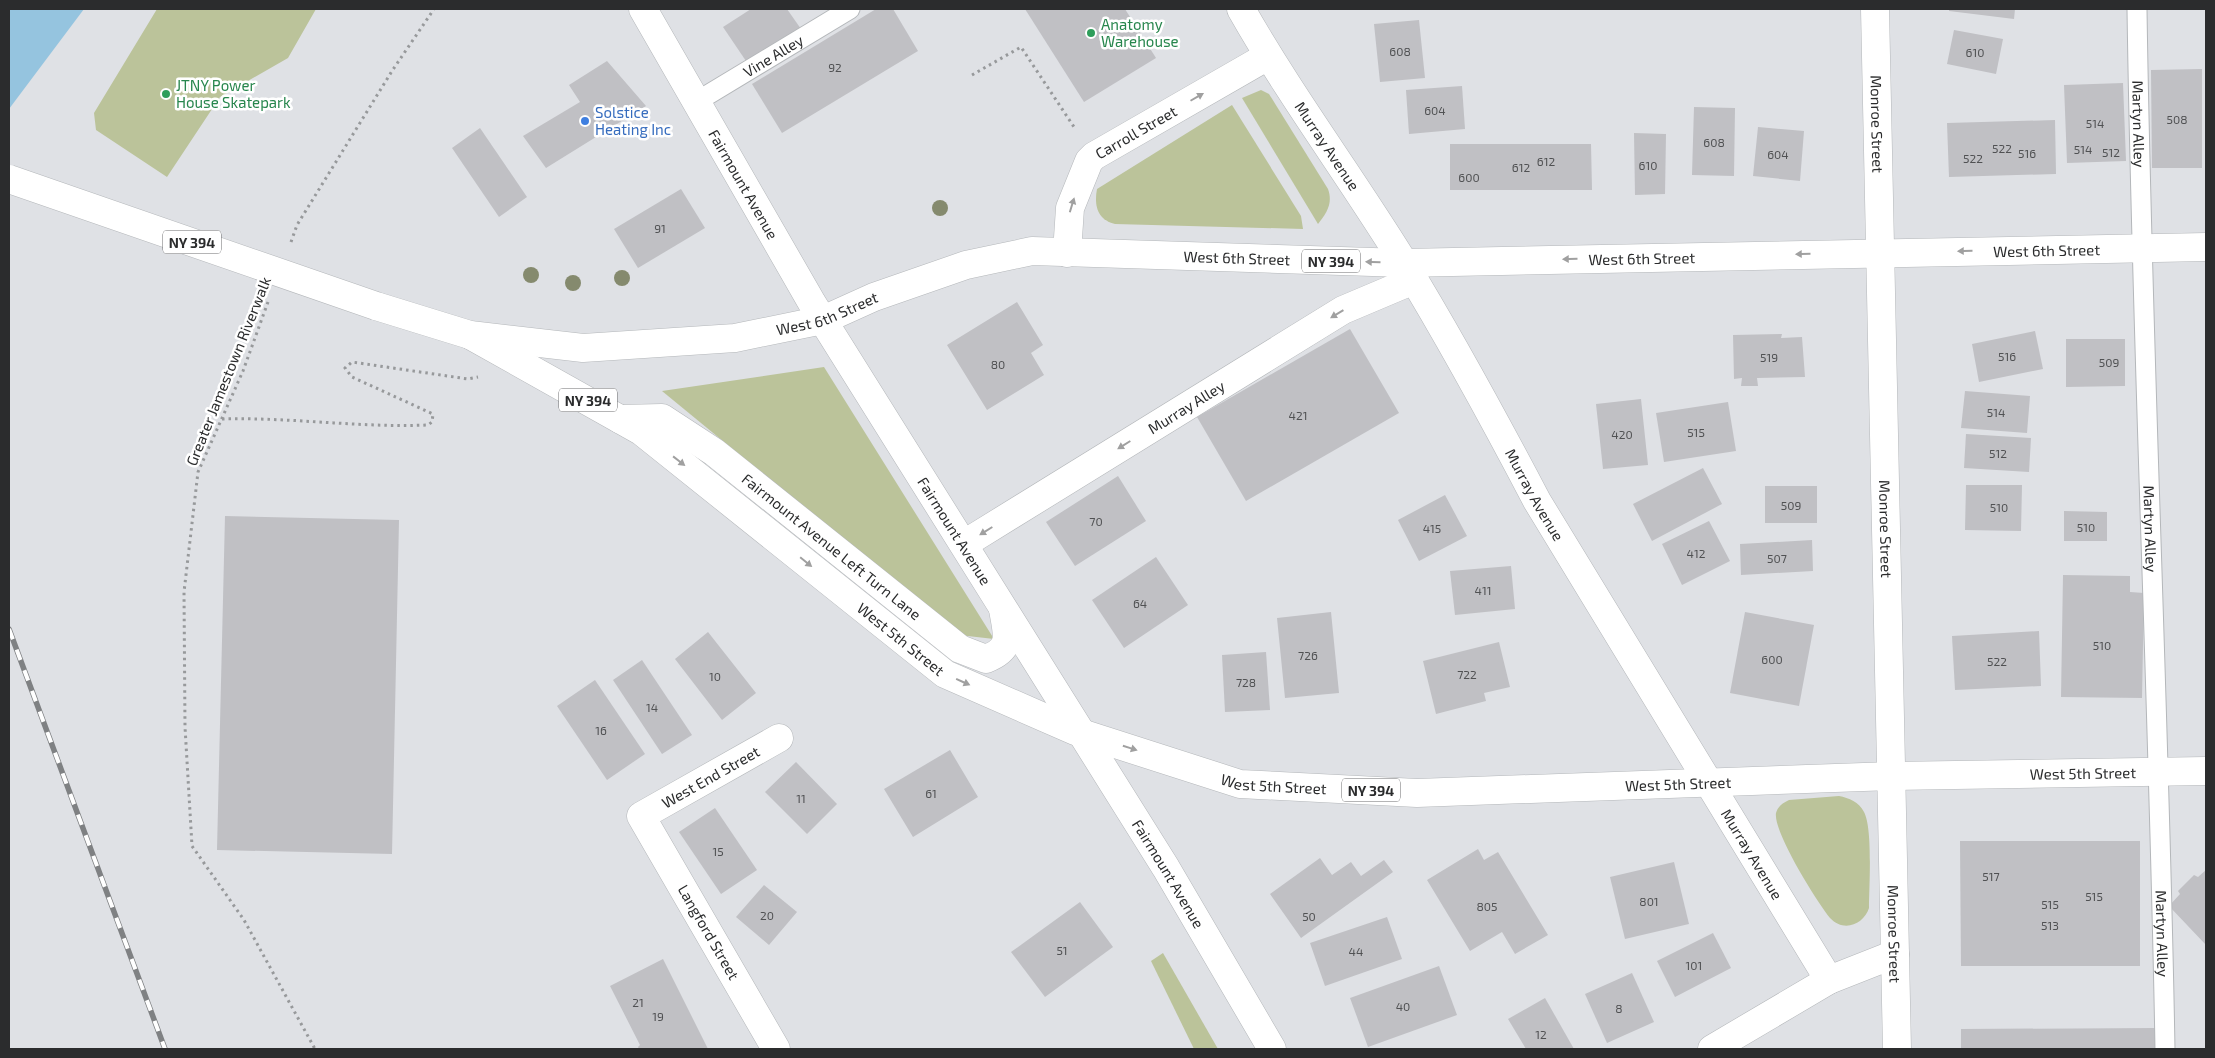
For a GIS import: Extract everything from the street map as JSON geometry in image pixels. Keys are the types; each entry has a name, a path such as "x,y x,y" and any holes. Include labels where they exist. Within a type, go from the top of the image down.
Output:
{"street":[{"name":"Fairmount Avenue","path":"643,9 823,320 1166,868 1272,1049"},
{"name":"Murray Avenue","path":"1241,9 1268,56 1409,272 1499,427 1537,501 1829,980"},
{"name":"Monroe Street","path":"1875,9 1892,776 1896,1049"},
{"name":"Carroll Street","path":"1067,253 1070,208 1088,161 1268,56"},
{"name":"West 6th Street","path":"9,179 376,306 470,334 592,347 735,338 823,320 874,297 966,265 1032,252 1409,272 1880,252 2206,247"},
{"name":"Murray Alley","path":"964,544 1343,310 1409,272"},
{"name":"West 5th Street","path":"470,334 641,431 741,509 945,674 1082,733 1240,784 1417,793 1892,776 2206,771"},
{"name":"Fairmount Avenue Left Turn Lane","path":"620,419 662,418 714,452 960,649 986,659 1000,653 1006,644 1007,637 1003,607"},
{"name":"West End Street","path":"641,816 779,738"},
{"name":"Langford Street","path":"641,816 776,1049"},
{"path":"1712,1049 1829,980 1895,954"}],"lane":[{"name":"Vine Alley","path":"696,102 850,9"},
{"name":"Martyn Alley","path":"2137,9 2140,249 2160,772 2165,1049"}],"path":[{"path":"288,250 297,225 392,71 434,9"},
{"path":"972,75 1020,47 1094,156"},
{"name":"Greater Jamestown Riverwalk","path":"269,301 243,371 198,472 184,592 185,727 192,846 244,920 315,1049"},
{"path":"222,419 256,418 366,425 428,424 432,422 433,414 352,377 345,368 347,364 352,362 468,379 483,376"}],"green space":[{"name":"JTNY Power House Skatepark","path":"157,9 316,9 288,58 220,97 167,177 96,130 94,113"},
{"path":"1261,90 1269,94 1328,189 1330,199 1328,208 1318,224 1242,98"},
{"path":"1232,105 1301,216 1303,229 1115,224 1104,219 1098,211 1096,201 1097,189"},
{"path":"824,367 994,639 959,635 662,391"},
{"path":"1839,796 1853,801 1864,812 1870,844 1869,908 1863,918 1853,925 1847,926 1835,923 1816,898 1788,850 1781,835 1776,813 1781,805 1789,800"},
{"path":"1163,953 1218,1049 1194,1049 1151,961"}],"water":[{"path":"9,9 84,9 9,109"}],"building":[{"path":"751,9 787,9 801,29 748,64 723,27"},
{"path":"876,9 893,9 918,51 782,133 752,84"},
{"name":"Anatomy Warehouse","path":"1025,9 1125,9 1156,58 1084,102"},
{"path":"1949,9 2015,9 2014,19 1949,11"},
{"path":"1419,20 1425,78 1380,82 1374,24"},
{"path":"1954,30 2003,39 1996,74 1947,64"},
{"name":"Solstice Heating Inc","path":"607,61 646,106 546,168 523,136 580,102 569,85"},
{"path":"2202,69 2202,168 2152,168 2151,70"},
{"path":"2123,83 2126,161 2067,163 2064,85"},
{"path":"1462,86 1465,129 1409,134 1406,90"},
{"path":"1694,107 1735,108 1734,176 1692,175"},
{"path":"2055,120 2056,174 1949,177 1947,123"},
{"path":"1758,127 1804,131 1800,181 1753,176"},
{"path":"480,128 527,197 499,217 452,148"},
{"path":"1634,133 1666,134 1665,194 1635,195"},
{"path":"1450,144 1591,144 1592,190 1450,190"},
{"path":"681,189 705,228 638,268 614,229"},
{"path":"1017,302 1043,345 1031,353 1044,375 987,410 947,345"},
{"path":"1350,329 1399,413 1246,501 1197,417"},
{"path":"2035,331 2043,369 1979,382 1972,344"},
{"path":"1782,334 1781,338 1802,337 1805,377 1757,378 1758,386 1741,386 1742,378 1734,379 1733,335"},
{"path":"2066,339 2125,339 2125,386 2066,387"},
{"path":"1965,391 2030,396 2027,433 1961,428"},
{"path":"1641,399 1648,465 1603,469 1596,404"},
{"path":"1728,402 1736,451 1664,462 1656,413"},
{"path":"1966,434 2031,438 2029,472 1964,468"},
{"path":"1703,468 1722,504 1652,541 1633,504"},
{"path":"1118,476 1146,521 1075,566 1046,522"},
{"path":"1966,485 2022,485 2021,531 1965,530"},
{"path":"1765,486 1817,486 1817,523 1765,523"},
{"path":"1445,495 1467,536 1419,561 1398,520"},
{"path":"2064,511 2107,512 2107,541 2064,541"},
{"path":"225,516 399,520 392,854 217,850"},
{"path":"1709,521 1730,561 1682,585 1662,544"},
{"path":"1812,540 1813,571 1741,575 1740,544"},
{"path":"1156,557 1188,605 1124,648 1092,600"},
{"path":"1511,566 1515,609 1455,615 1450,571"},
{"path":"2063,575 2130,576 2130,592 2144,593 2142,698 2061,697"},
{"path":"1331,612 1339,693 1285,698 1277,618"},
{"path":"1745,612 1814,625 1799,706 1730,693"},
{"path":"2039,631 2041,686 1955,690 1952,636"},
{"path":"708,632 756,693 722,720 675,659"},
{"path":"1499,642 1510,687 1484,693 1486,701 1436,714 1423,661"},
{"path":"1266,652 1270,710 1225,712 1222,655"},
{"path":"642,660 692,735 662,754 613,680"},
{"path":"595,680 645,754 607,780 557,706"},
{"path":"950,750 978,797 913,837 884,789"},
{"path":"796,762 837,804 807,834 765,792"},
{"path":"715,808 757,870 721,894 679,832"},
{"path":"1960,841 2140,841 2140,966 1961,966"},
{"path":"1478,849 1484,860 1498,852 1548,935 1515,954 1502,932 1470,951 1427,880"},
{"path":"1320,858 1332,875 1351,862 1361,876 1384,860 1393,872 1301,938 1270,894"},
{"path":"1674,862 1689,924 1625,939 1610,877"},
{"path":"2206,870 2206,945 2169,906 2180,894 2178,891 2194,875 2198,877"},
{"path":"764,885 797,912 769,945 736,917"},
{"path":"1080,902 1113,947 1045,997 1011,952"},
{"path":"1387,917 1402,959 1325,986 1310,943"},
{"path":"1713,933 1731,968 1675,997 1657,961"},
{"path":"663,959 708,1049 639,1049 638,1047 640,1045 610,986"},
{"path":"1439,966 1457,1015 1368,1047 1350,998"},
{"path":"1632,973 1654,1022 1607,1043 1585,994"},
{"path":"1545,998 1574,1049 1526,1049 1508,1019"},
{"path":"2155,1028 2156,1049 1961,1049 1961,1029"}],"railway":[{"path":"9,629 165,1049"}],"place":[{"name":"Anatomy Warehouse","path":"1091,33"},
{"name":"JTNY Power House Skatepark","path":"166,94"},
{"name":"Solstice Heating Inc","path":"585,121"}]}
